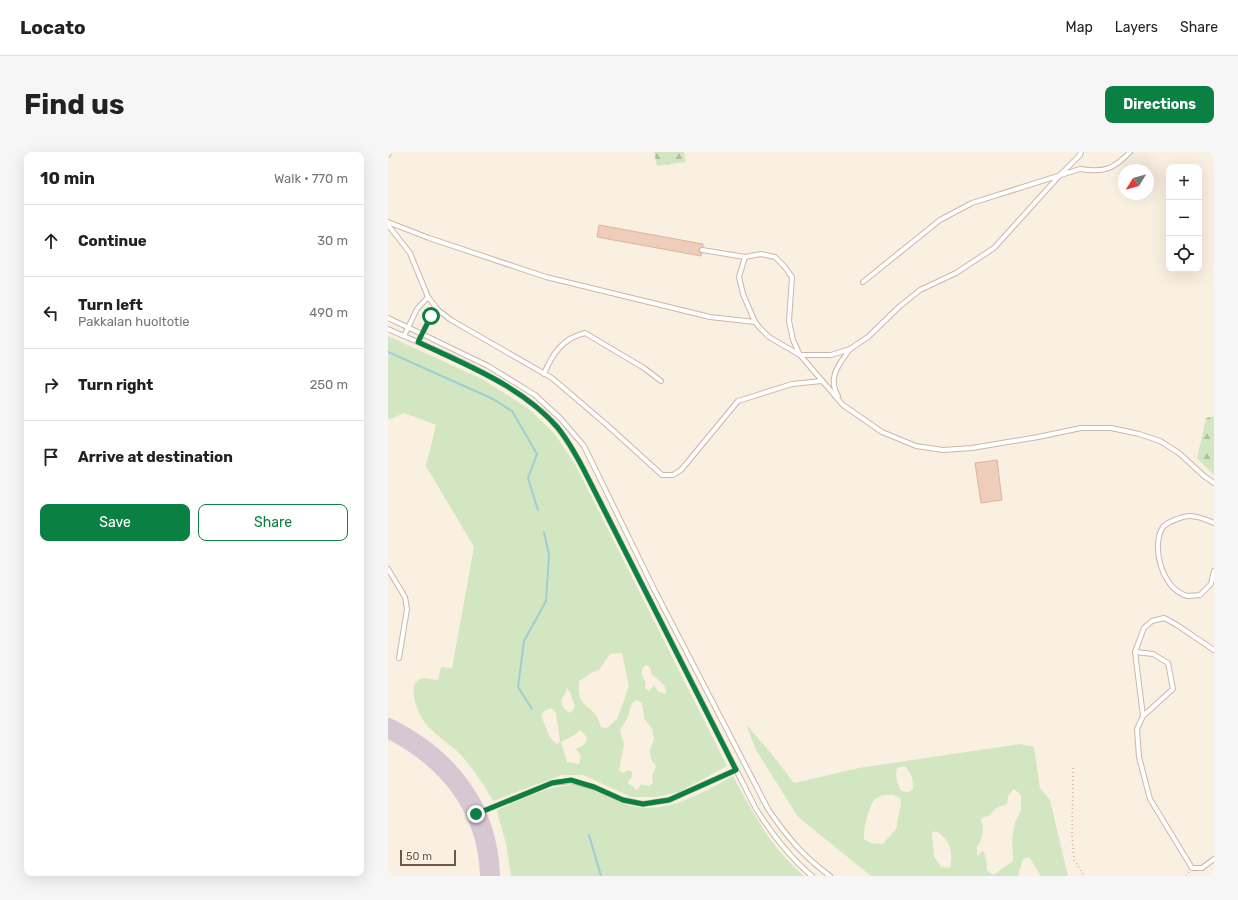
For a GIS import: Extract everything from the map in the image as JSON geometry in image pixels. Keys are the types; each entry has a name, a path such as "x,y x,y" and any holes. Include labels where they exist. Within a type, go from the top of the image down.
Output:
{"lane":[{"path":"745,258 739,277 742,294 755,322 769,338 800,355 831,356 850,348 868,337 900,306 920,290 956,273 994,248 1080,155 1081,152"},
{"path":"863,282 940,220 972,203 1080,169 1092,171 1112,168 1130,152"},
{"path":"388,222 429,238 546,277 710,317 755,322"},
{"path":"388,225 410,253 428,297 438,310 451,320 552,378 662,475 673,475 681,470 738,401 792,384 822,381"},
{"path":"702,250 745,258 761,254 775,257 784,266 792,278 789,320 794,340 800,355 843,405 882,432 916,446 943,450 979,447 1081,428 1111,428 1139,434 1160,441 1179,453 1214,483"},
{"path":"404,336 417,309 428,297"},
{"path":"418,342 431,316 438,310"},
{"path":"388,318 488,366 535,395 561,419 584,446 654,589 768,809 795,845 812,863 830,876"},
{"path":"388,329 471,367 510,389 542,412 566,439 588,478 756,809 775,838 791,857 812,876"},
{"path":"544,374 550,358 563,344 574,336 585,334 644,368 661,381"},
{"path":"843,405 834,390 833,377 837,366 850,348"},
{"path":"1214,523 1192,516 1178,518 1164,526 1157,540 1161,570 1172,587 1187,596 1200,595 1211,584 1214,571"},
{"path":"388,569 405,597 408,609 399,658"},
{"path":"1143,716 1135,652 1144,628 1152,621 1164,618 1214,650"},
{"path":"1135,652 1153,654 1168,663 1173,688 1143,716 1137,729 1139,757 1150,799 1192,868 1202,868 1214,858"},
{"path":"476,814 552,783 571,780 594,787 623,800 643,804 669,800 736,770"}],"path":[{"path":"1074,768 1072,836 1074,860 1084,876"}],"green space":[{"path":"654,152 684,152 686,162 657,166"},
{"path":"388,336 482,379 529,409 554,433 575,464 727,766 679,792 655,797 631,797 583,775 562,775 493,801 479,778 462,756 433,732 425,723 419,713 414,693 416,682 420,679 427,678 438,680 441,667 452,668 474,547 426,466 436,425 404,413 391,419 388,418","holes":["622,653 629,686 617,719 607,728 601,727 596,716 582,702 579,693 579,681 591,673 599,670 610,654","647,665 651,669 651,674 664,685 666,690 665,694 658,691 654,685 649,691 645,688 646,682 642,674 643,667","567,688 570,692 575,707 570,713 563,707 562,698","637,700 642,703 644,718 652,729 654,739 650,750 651,759 656,766 652,776 653,783 649,786 641,784 636,790 633,786 628,784 632,777 632,772 628,770 624,773 619,771 624,744 620,730 627,719 632,703","551,708 556,713 560,741 557,745 549,735 546,728 542,717 542,713","580,730 584,734 587,739 584,745 576,749 581,756 579,764 567,762 561,742 573,736"]},
{"path":"1214,416 1214,475 1197,458 1206,418"},
{"path":"746,724 794,783 859,768 1020,744 1034,747 1040,788 1050,800 1068,876 1041,876 1029,857 1023,859 1018,876 871,876 798,817 756,750","holes":["904,766 909,771 913,790 908,792 901,791 897,780 897,768","1014,789 1021,795 1021,810 1015,823 1012,839 1013,861 993,875 987,870 986,858 983,850 977,857 977,847 981,840 983,829 981,819 989,816 996,808 1007,804 1008,796","884,795 893,795 900,798 901,803 896,829 883,844 871,843 864,839 864,830 867,818 876,798","936,831 948,843 951,851 950,868 941,867 934,856 932,833"]},
{"path":"733,776 756,817 772,841 792,865 804,876 511,876 506,844 497,811 499,809 545,790 555,787 574,785 587,787 622,803 637,807 652,808 680,802"}],"building":[{"path":"599,225 703,244 703,247 699,249 699,252 702,253 701,256 597,237"},
{"path":"997,460 1002,500 981,503 975,463"}],"waterway":[{"path":"388,352 493,399 512,411 537,454 528,478 538,510"},
{"path":"532,709 518,687 524,641 546,601 549,555 544,532"},
{"path":"589,835 601,876"}],"taxiway":[{"path":"388,728 410,740 429,754 461,787 473,807 482,828 488,851 490,876"}],"route":[{"path":"431,316 418,342 471,367 510,389 542,412 552,421 566,439 588,478 736,770 669,800 643,804 623,800 594,787 571,780 552,783 538,788 476,814"}]}
